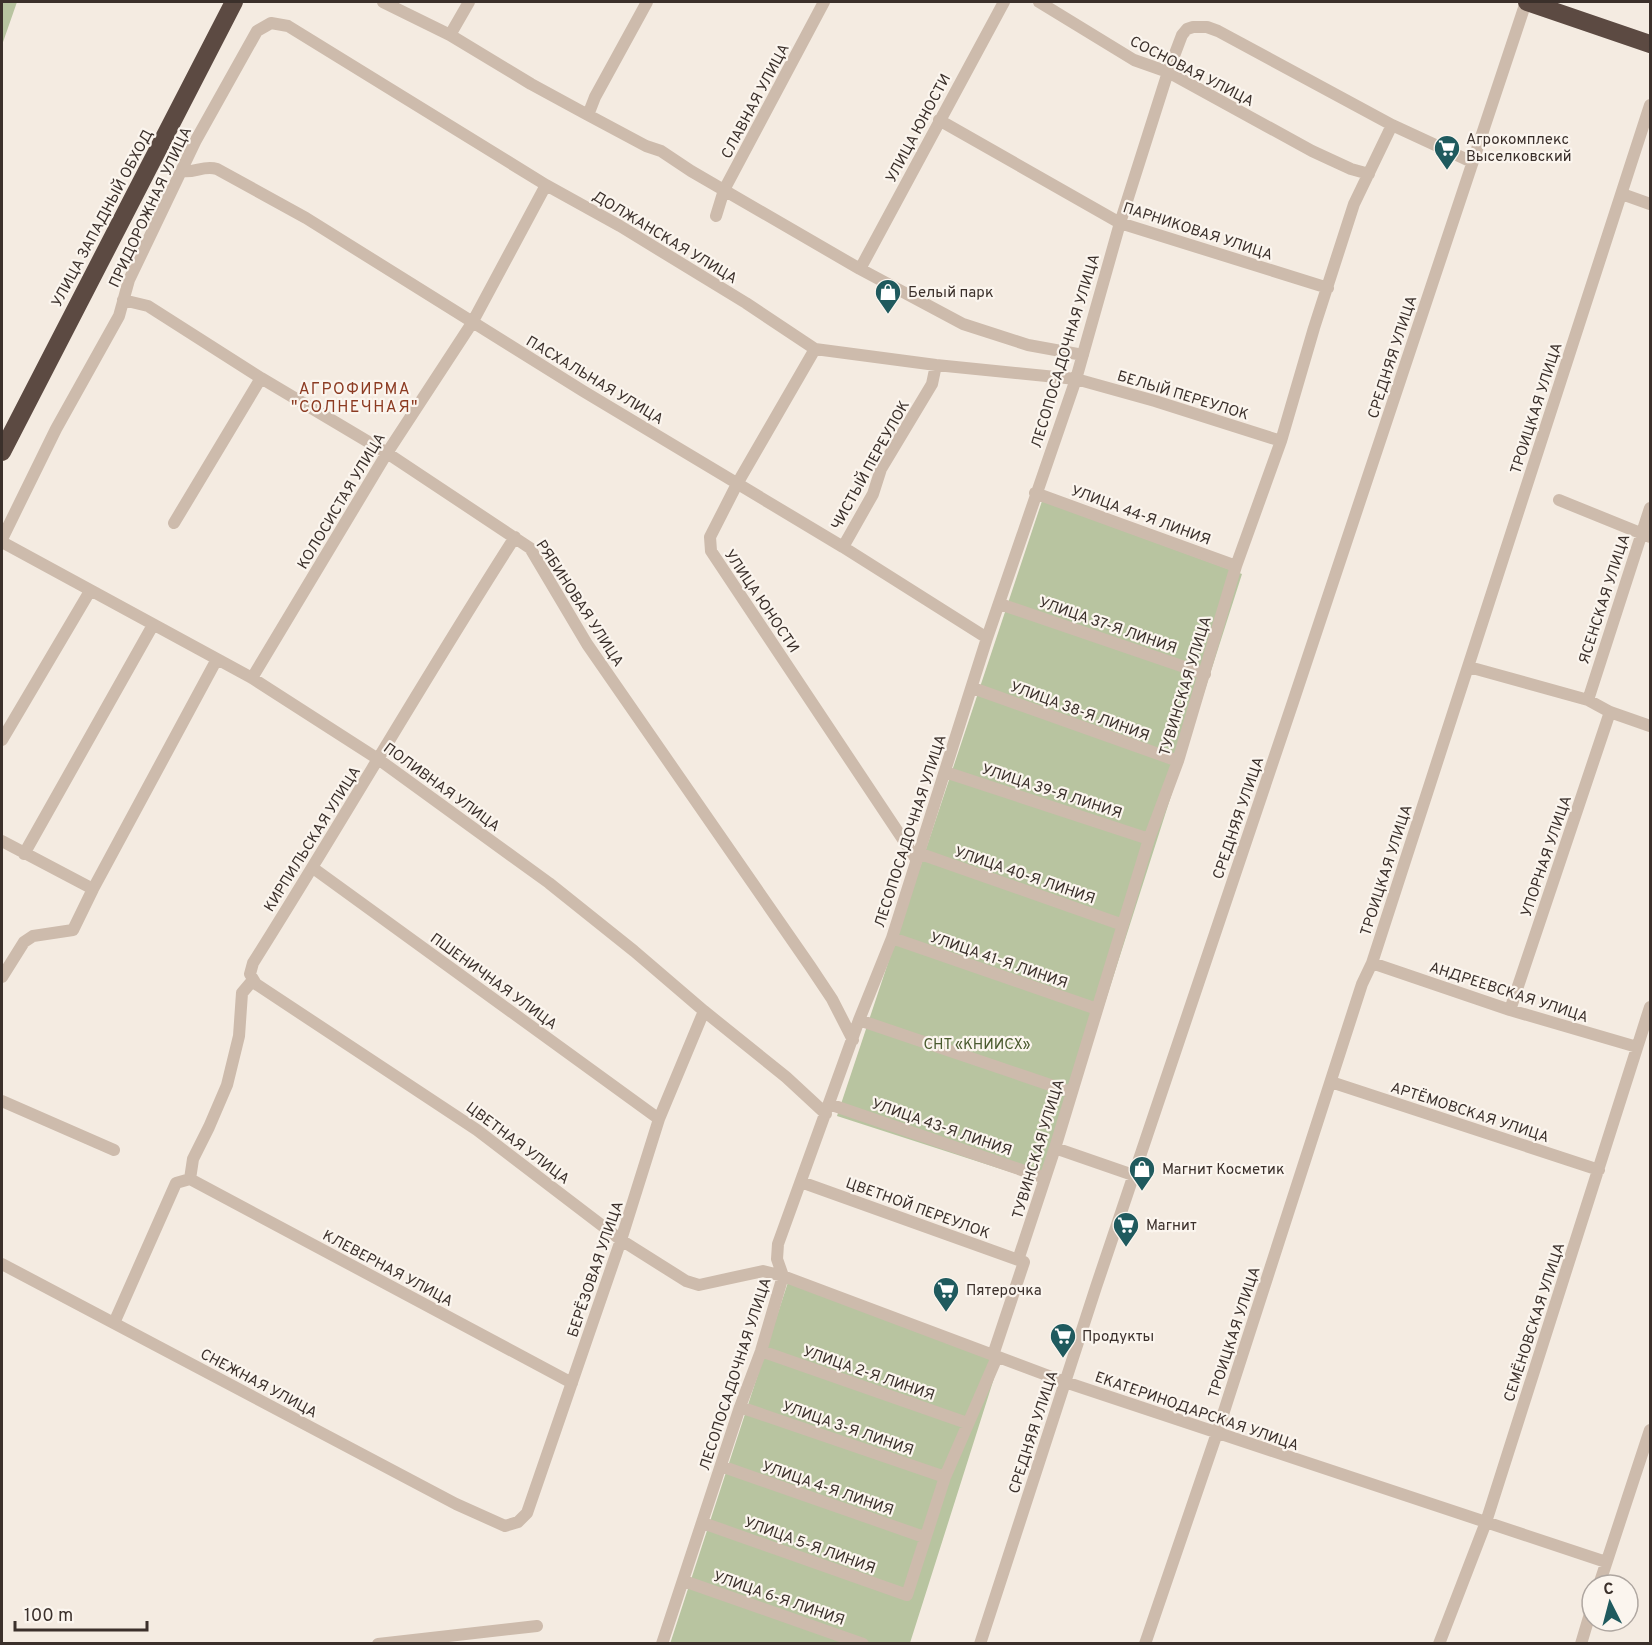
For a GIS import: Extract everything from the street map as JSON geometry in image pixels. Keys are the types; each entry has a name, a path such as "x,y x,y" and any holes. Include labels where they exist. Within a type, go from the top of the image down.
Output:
{"highway":[{"name":"УЛИЦА ЗАПАДНЫЙ ОБХОД","path":"2,434 226,2"},
{"name":"УЛИЦА ЗАПАДНЫЙ ОБХОД","path":"2,452 234,2"},
{"path":"1527,2 1650,44"},
{"path":"1560,2 1650,33"}],"street":[{"path":"383,2 450,35 588,115 646,146 661,151 860,269 973,328 1028,345 1083,355"},
{"path":"450,35 469,2"},
{"path":"588,115 647,2"},
{"name":"СЛАВНАЯ УЛИЦА","path":"716,216 724,190 824,2"},
{"name":"УЛИЦА ЮНОСТИ","path":"860,269 1004,2"},
{"name":"СОСНОВАЯ УЛИЦА","path":"1039,2 1134,60 1168,72 1312,151 1351,169 1369,174"},
{"name":"СРЕДНЯЯ УЛИЦА","path":"980,1644 1133,1175 1527,2"},
{"name":"ПРИДОРОЖНАЯ УЛИЦА","path":"2,541 56,429 118,316 129,280 196,140 257,31 271,23"},
{"name":"ДОЛЖАНСКАЯ УЛИЦА","path":"271,23 288,26 546,185 620,226 815,349 936,365 1076,379"},
{"name":"ЛЕСОПОСАДОЧНАЯ УЛИЦА","path":"665,1643 740,1407 761,1351 783,1276 777,1259 778,1244 859,1020 892,938 987,638 1076,379 1120,223 1182,35 1193,27 1206,27 1218,31 1392,125"},
{"name":"ТРОИЦКАЯ УЛИЦА","path":"1145,1644 1217,1433 1362,984 1372,963 1650,105"},
{"name":"ПАРНИКОВАЯ УЛИЦА","path":"939,120 1120,223 1328,288"},
{"path":"1392,125 1472,162"},
{"name":"ТУВИНСКАЯ УЛИЦА","path":"907,1595 945,1477 995,1356 1045,1178 1149,839 1178,761 1236,566 1281,441 1354,204 1392,125"},
{"name":"ПАСХАЛЬНАЯ УЛИЦА","path":"182,171 188,172 210,166 306,218 472,322 843,547 987,638"},
{"name":"КОЛОСИСТАЯ УЛИЦА","path":"252,678 387,453 472,322 546,185"},
{"path":"1622,194 1650,204"},
{"name":"РЯБИНОВАЯ УЛИЦА","path":"123,300 147,306 261,378 387,453 530,548 587,644 810,966 832,999 853,1040"},
{"name":"УЛИЦА ЮНОСТИ","path":"815,349 737,484 710,537 711,551 917,856"},
{"name":"ЧИСТЫЙ ПЕРЕУЛОК","path":"843,547 873,494 881,469 932,384 936,365"},
{"path":"174,523 261,378"},
{"name":"БЕЛЫЙ ПЕРЕУЛОК","path":"1076,379 1155,401 1281,441"},
{"name":"УЛИЦА 44-Я ЛИНИЯ","path":"1035,493 1236,566"},
{"path":"1559,500 1646,536"},
{"name":"ЯСЕНСКАЯ УЛИЦА","path":"1588,700 1646,536 1650,508"},
{"name":"КИРПИЛЬСКАЯ УЛИЦА","path":"190,1179 193,1159 227,1085 239,1036 242,993 251,977 253,963 470,608 516,537"},
{"name":"ПОЛИВНАЯ УЛИЦА","path":"2,541 252,678 378,759 549,883 704,1011 828,1109"},
{"path":"2,740 90,591"},
{"name":"УЛИЦА 37-Я ЛИНИЯ","path":"1000,604 1205,675"},
{"path":"24,854 153,625"},
{"path":"2,977 24,942 33,936 73,930 217,659"},
{"path":"1468,667 1588,700 1610,712 1650,726"},
{"name":"УЛИЦА 38-Я ЛИНИЯ","path":"973,688 1178,761"},
{"name":"УПОРНАЯ УЛИЦА","path":"1510,1010 1610,712"},
{"name":"УЛИЦА 39-Я ЛИНИЯ","path":"945,772 1149,839"},
{"path":"2,841 93,889"},
{"name":"УЛИЦА 40-Я ЛИНИЯ","path":"917,856 1123,925"},
{"name":"ПШЕНИЧНАЯ УЛИЦА","path":"313,868 659,1119"},
{"name":"УЛИЦА 41-Я ЛИНИЯ","path":"892,938 1097,1010"},
{"name":"АНДРЕЕВСКАЯ УЛИЦА","path":"1372,963 1510,1010 1637,1047"},
{"name":"ЦВЕТНАЯ УЛИЦА","path":"251,977 477,1130 621,1240 686,1281 699,1285 764,1271 783,1276"},
{"name":"СЕМЁНОВСКАЯ УЛИЦА","path":"1439,1644 1486,1522 1650,1007"},
{"name":"БЕРЁЗОВАЯ УЛИЦА","path":"505,1526 518,1522 527,1513 621,1240 659,1119 704,1011"},
{"path":"859,1020 1071,1092"},
{"name":"АРТЁМОВСКАЯ УЛИЦА","path":"1331,1082 1599,1170"},
{"path":"2,1101 114,1150"},
{"name":"УЛИЦА 43-Я ЛИНИЯ","path":"828,1109 1045,1178"},
{"path":"1055,1148 1133,1175"},
{"path":"114,1323 176,1183 190,1179"},
{"name":"КЛЕВЕРНАЯ УЛИЦА","path":"190,1179 572,1383"},
{"name":"ЦВЕТНОЙ ПЕРЕУЛОК","path":"801,1182 1021,1261"},
{"name":"СНЕЖНАЯ УЛИЦА","path":"2,1264 456,1504 505,1526"},
{"name":"ЕКАТЕРИНОДАРСКАЯ УЛИЦА","path":"783,1276 1065,1382 1606,1562"},
{"name":"УЛИЦА 2-Я ЛИНИЯ","path":"761,1351 967,1424"},
{"name":"УЛИЦА 3-Я ЛИНИЯ","path":"740,1407 945,1477"},
{"path":"1603,1573 1650,1430"},
{"name":"УЛИЦА 4-Я ЛИНИЯ","path":"721,1466 924,1538"},
{"name":"УЛИЦА 5-Я ЛИНИЯ","path":"703,1523 907,1595"},
{"name":"УЛИЦА 6-Я ЛИНИЯ","path":"684,1581 863,1644"},
{"path":"378,1644 537,1626"}],"green space":[{"path":"2,2 17,2 2,45"},
{"name":"СНТ «КНИИСХ»","path":"1042,501 1242,574 1047,1184 837,1116"},
{"path":"790,1276 1002,1353 910,1643 670,1644"}],"place":[{"name":"Агрокомплекс Выселковский","path":"1447,171"},
{"name":"Белый парк","path":"888,315"},
{"name":"Магнит Косметик","path":"1142,1192"},
{"name":"Магнит","path":"1126,1248"},
{"name":"Пятерочка","path":"946,1313"},
{"name":"Продукты","path":"1063,1359"}],"district":[{"name":"АГРОФИРМА \"СОЛНЕЧНАЯ\"","path":"355,397"}]}
